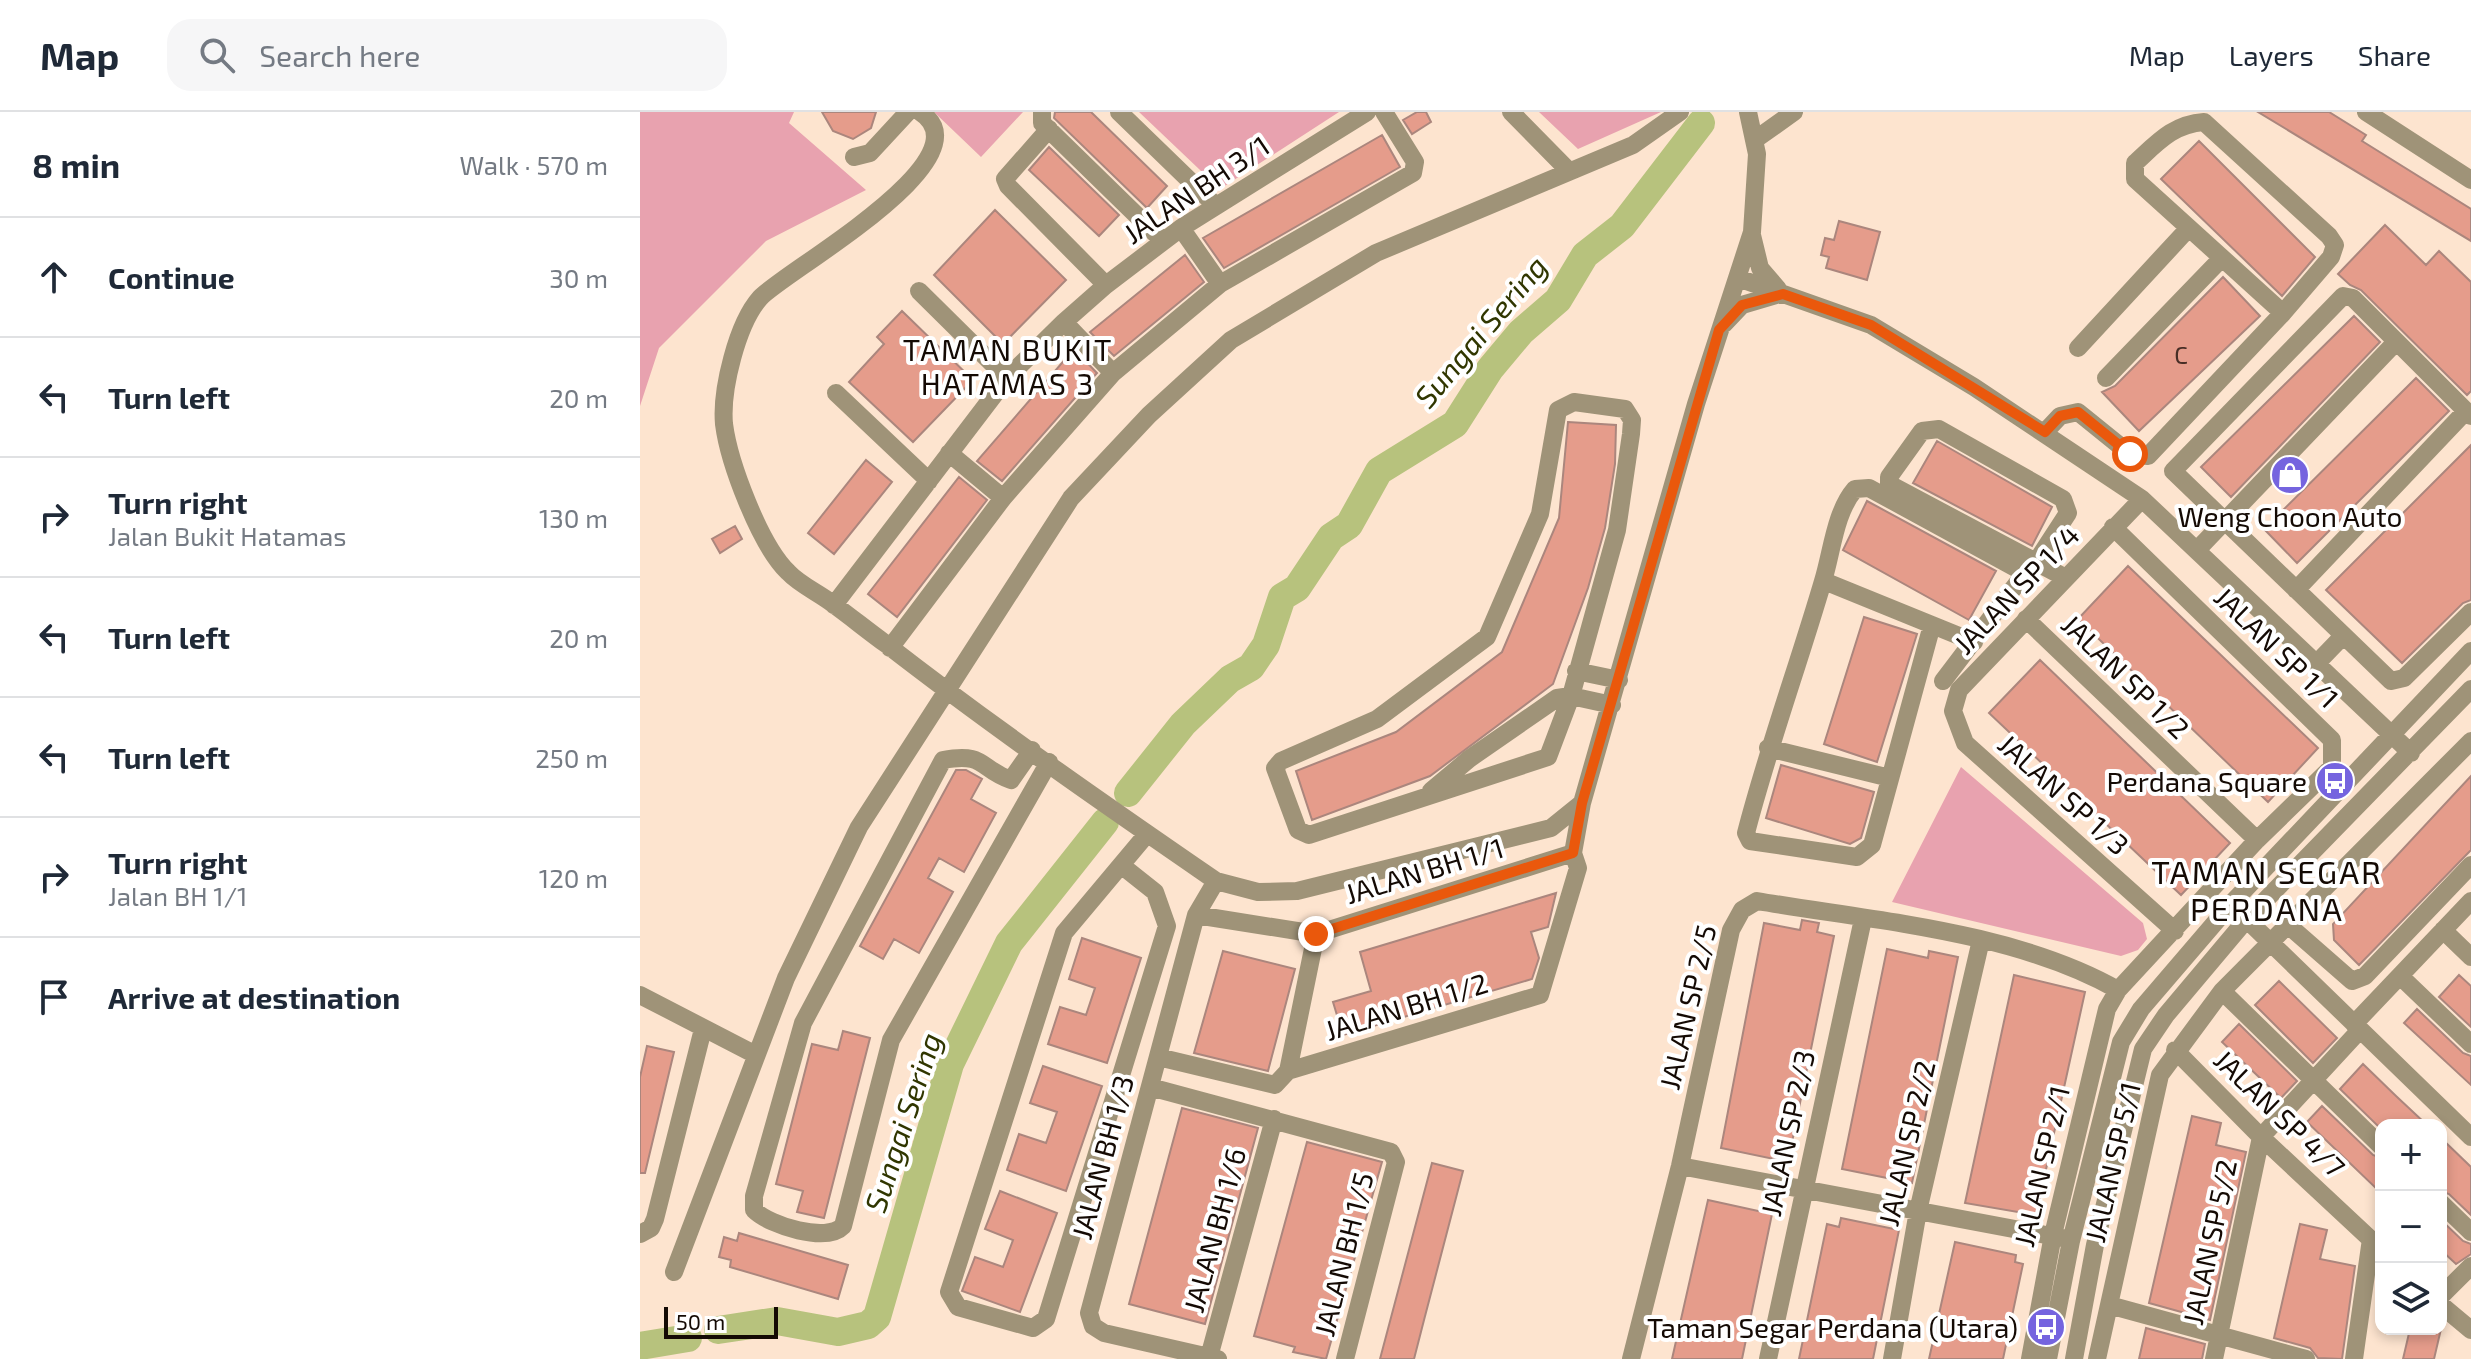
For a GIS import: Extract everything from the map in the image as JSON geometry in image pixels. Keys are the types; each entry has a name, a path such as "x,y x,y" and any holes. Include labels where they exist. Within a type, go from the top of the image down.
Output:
{"street":[{"path":"854,157 870,153 908,112"},
{"path":"920,112 929,118 934,128 932,149 910,183 866,223 812,257 760,298 734,341 724,423 751,514 788,572 946,691 1216,881 1258,892 1297,891 1551,828 1582,803"},
{"path":"1119,112 1215,205"},
{"name":"JALAN BH 3/1","path":"834,605 1007,378 1064,322 1106,285 1181,228 1367,112"},
{"path":"890,648 1003,498 1113,373 1220,284 1413,173 1415,162 1384,112"},
{"path":"1511,112 1569,171"},
{"path":"674,1272 786,978 859,827 1071,498 1149,415 1231,340 1376,253 1633,145 1680,112"},
{"path":"1573,853 1582,803 1719,330 1752,232 1756,139 1748,112"},
{"path":"1756,139 1794,112"},
{"path":"2366,112 2471,180"},
{"path":"1106,285 1008,186 1008,172 1046,121 1163,241"},
{"path":"2045,432 2060,416 2078,412 2130,454 2148,456 2283,313 2331,257 2335,245 2204,122 2186,123 2170,131 2135,163 2135,179 2187,230 2283,313"},
{"path":"1181,228 1220,284"},
{"path":"2078,348 2187,230"},
{"path":"1719,330 1742,305 1783,294 1760,268 1752,232"},
{"path":"2106,378 2221,259"},
{"name":"JALAN SP 1/1","path":"1738,278 1871,325 2045,432 2142,499 2411,753"},
{"path":"919,291 1007,378"},
{"path":"2296,590 2468,414 2353,298 2343,296 2173,471 2343,636 2391,681 2404,678 2471,612"},
{"path":"1064,322 1113,373"},
{"path":"2197,550 2395,343"},
{"path":"836,393 929,481"},
{"path":"1574,402 1625,409 1632,420 1617,530 1571,696 1548,757 1309,835 1298,830 1275,768 1288,756 1377,719 1487,637 1540,514 1558,410 1574,402"},
{"path":"2036,562 2068,513 2063,499 1939,429 1922,431 1889,477 1889,484 2064,577"},
{"path":"949,453 1003,498"},
{"path":"1920,668 1951,685 1974,642 2025,573 1869,488 1855,489 1845,503 1824,581 1768,748 1746,833 1755,845 1857,857 1872,845 1920,668 1932,625"},
{"name":"JALAN SP 1/4","path":"1956,727 1951,685 2026,619 2142,499"},
{"name":"JALAN SP 1/1","path":"2113,527 2332,740 2332,767 2257,840 2118,990"},
{"path":"1824,581 1974,642"},
{"name":"JALAN SP 1/2","path":"2026,619 2257,840"},
{"path":"2316,664 2343,636"},
{"path":"2048,1359 2062,1238 2121,1042 2141,1009 2231,904 2471,651"},
{"path":"1576,671 1619,680"},
{"path":"2074,1359 2095,1245 2143,1049 2166,1015 2246,920 2471,689"},
{"path":"1426,795 1544,705 1571,696 1612,705"},
{"name":"JALAN SP 1/3","path":"1956,727 1965,743 2175,931"},
{"name":"JALAN SP 5/1","path":"2097,1359 2160,1075 2175,1050 2222,991 2253,960 2274,949 2288,925 2469,747"},
{"path":"1768,748 1890,778"},
{"path":"1032,750 1011,780 979,759 963,756 943,760 803,1023 754,1196 754,1210 765,1221 824,1235 836,1233 843,1226 891,1040 1049,762"},
{"path":"1121,865 1155,892 1167,926 1046,1319 1033,1328 958,1307 949,1292 1064,933 1121,865 1147,834"},
{"name":"JALAN BH 1/1","path":"1196,915 1316,934 1573,853"},
{"name":"JALAN BH 1/2","path":"1158,1057 1275,1085 1288,1071 1540,995 1578,868 1573,853"},
{"path":"2288,925 2352,981 2365,976 2471,865"},
{"name":"JALAN BH 1/3","path":"1214,1358 1104,1333 1093,1326 1089,1313 1196,915 1216,881"},
{"name":"JALAN SP 2/5","path":"1631,1359 1680,1166 1731,930 1742,910 1757,901 1981,940 2082,969 2118,990"},
{"path":"2261,1137 2313,1081 2400,976 2471,901"},
{"path":"2231,904 2471,1137"},
{"name":"JALAN SP 2/3","path":"1768,1359 1863,919"},
{"path":"2443,930 2471,957"},
{"path":"1288,1071 1316,934"},
{"name":"JALAN SP 2/2","path":"1892,1359 1918,1211 1981,940"},
{"path":"2400,976 2471,1044"},
{"name":"JALAN SP 2/1","path":"2030,1359 2062,1238 2107,1009 2118,990"},
{"path":"2222,991 2375,1140"},
{"path":"640,995 756,1055"},
{"path":"640,1234 651,1228 655,1219 703,1029"},
{"name":"JALAN SP 4/7","path":"2175,1050 2261,1137 2375,1243"},
{"path":"1150,1087 1274,1119"},
{"name":"JALAN BH 1/5","path":"1274,1119 1391,1152 1396,1162 1345,1359"},
{"name":"JALAN BH 1/6","path":"1214,1358 1274,1119"},
{"name":"JALAN SP 5/2","path":"2214,1359 2261,1137"},
{"path":"1680,1166 2095,1245"},
{"path":"2447,1209 2471,1232"},
{"path":"2354,1359 2375,1249"},
{"path":"2447,1290 2471,1266"},
{"path":"2109,1305 2306,1359"},
{"path":"2447,1310 2471,1330"}],"shaded area":[{"path":"640,112 794,112 789,123 866,190 766,241 659,348 640,406"},
{"path":"934,112 1023,112 981,157"},
{"path":"1139,112 1339,112 1220,189"},
{"path":"1539,112 1661,112 1578,149"},
{"path":"1961,767 2143,923 2147,939 2138,950 2121,956 1892,902"}],"building":[{"path":"822,112 876,112 871,128 853,139 833,131"},
{"path":"1055,112 1091,112 1167,186 1147,208 1054,118"},
{"path":"1417,112 1426,112 1431,122 1412,134 1403,120"},
{"path":"2258,112 2329,112 2366,135 2362,141 2471,209 2471,241"},
{"path":"1382,135 1400,167 1224,268 1203,238"},
{"path":"2199,141 2315,257 2282,296 2161,179"},
{"path":"1049,147 1119,215 1099,236 1029,170"},
{"path":"995,210 1066,280 1003,344 934,275"},
{"path":"1839,221 1880,232 1867,280 1826,268 1829,257 1821,255 1825,238 1834,240"},
{"path":"2385,225 2426,265 2439,251 2471,282 2471,391 2467,395 2361,290 2338,274"},
{"path":"1185,255 1204,282 1114,356 1090,332"},
{"path":"2223,277 2260,316 2139,431 2102,392 2115,386"},
{"path":"902,311 973,380 913,442 849,382 884,344 877,337"},
{"path":"2354,316 2380,342 2231,497 2201,467"},
{"path":"1074,349 1097,373 1002,481 977,461"},
{"path":"2416,378 2449,411 2297,563 2264,529"},
{"path":"1568,422 1616,425 1615,464 1605,528 1588,588 1553,684 1430,776 1312,820 1296,771 1396,732 1502,652 1559,518"},
{"path":"1937,441 2052,507 2032,546 1913,483"},
{"path":"2471,445 2471,600 2463,603 2402,663 2326,590"},
{"path":"866,460 892,482 834,554 808,533"},
{"path":"959,477 987,500 897,617 868,594"},
{"path":"1867,501 1996,571 1969,620 1843,550"},
{"path":"735,526 742,539 720,553 712,539"},
{"path":"2128,566 2318,748 2268,802 2078,619"},
{"path":"1864,617 1917,634 1877,762 1824,744"},
{"path":"2040,660 2230,843 2181,895 1989,713"},
{"path":"1781,765 1874,792 1861,838 1850,844 1766,818"},
{"path":"956,770 966,770 982,779 971,799 996,813 964,872 939,858 928,878 953,892 919,953 894,939 883,959 860,946"},
{"path":"2471,776 2471,850 2359,965 2334,940 2333,924"},
{"path":"1556,893 1548,927 1531,932 1539,958 1532,979 1343,1035 1333,1002 1371,991 1360,952"},
{"path":"1802,920 1819,923 1817,932 1834,936 1788,1162 1721,1148 1764,923 1800,930"},
{"path":"1082,938 1141,958 1107,1063 1048,1044 1060,1007 1086,1015 1095,988 1069,979"},
{"path":"1887,949 1928,958 1929,951 1958,957 1912,1183 1842,1169"},
{"path":"1223,951 1295,969 1268,1071 1194,1053"},
{"path":"2014,975 2085,992 2036,1215 1965,1203"},
{"path":"2459,975 2471,986 2471,1027 2439,997"},
{"path":"2279,981 2337,1038 2313,1063 2255,1005"},
{"path":"2417,1009 2463,1053 2471,1056 2471,1085 2404,1023"},
{"path":"2239,1024 2297,1081 2281,1098 2222,1042"},
{"path":"843,1031 870,1038 824,1218 797,1212 803,1191 776,1184 812,1044 838,1050"},
{"path":"647,1046 674,1052 645,1173 640,1173 640,1077"},
{"path":"2363,1064 2421,1119 2375,1119 2375,1123 2340,1089"},
{"path":"1043,1066 1102,1086 1066,1191 1007,1170 1019,1134 1046,1143 1057,1112 1030,1103"},
{"path":"2322,1106 2375,1156 2375,1187 2307,1122"},
{"path":"1182,1108 1258,1128 1205,1324 1129,1304"},
{"path":"2192,1116 2221,1123 2216,1145 2246,1152 2210,1320 2149,1303"},
{"path":"1307,1142 1382,1162 1326,1359 1293,1352 1295,1347 1254,1336"},
{"path":"2447,1144 2471,1167 2471,1215 2449,1194"},
{"path":"1432,1163 1463,1171 1414,1359 1380,1359"},
{"path":"1000,1191 1057,1213 1020,1312 962,1291 975,1257 1003,1267 1013,1240 985,1229"},
{"path":"1708,1200 1772,1214 1742,1359 1672,1359"},
{"path":"1841,1218 1899,1230 1873,1359 1799,1359 1827,1224 1839,1227"},
{"path":"2300,1224 2327,1230 2320,1259 2355,1266 2342,1359 2318,1358 2310,1348 2274,1338"},
{"path":"2447,1226 2463,1241 2471,1244 2471,1254 2456,1264 2447,1256"},
{"path":"739,1233 848,1265 838,1299 730,1267 731,1260 719,1257 724,1237 737,1241"},
{"path":"1955,1242 2016,1255 2015,1262 2023,1264 2003,1359 1929,1359"},
{"path":"2146,1328 2205,1344 2202,1359 2139,1359"},
{"path":"2409,1335 2440,1335 2434,1359 2403,1359"}],"waterway":[{"name":"Sungai Sering","path":"1128,793 1183,724 1230,679 1251,667 1266,645 1282,597 1297,588 1331,537 1349,525 1379,471 1455,424 1490,369 1521,332 1558,300 1585,255 1622,226 1701,123"},
{"name":"Sungai Sering","path":"718,1330 777,1321 838,1332 868,1325 877,1317 950,1064 1009,943 1105,822"},
{"name":"Sungai Sering","path":"640,1346 688,1338"}],"place":[{"name":"Weng Choon Auto","path":"2290,475"},
{"name":"Perdana Square","path":"2335,781"},
{"name":"Taman Segar Perdana (Utara)","path":"2046,1327"}],"district":[{"name":"TAMAN BUKIT HATAMAS 3","path":"1008,366"},
{"name":"TAMAN SEGAR PERDANA","path":"2267,890"}],"route":[{"path":"1316,934 1573,853 1582,803 1696,404 1719,330 1742,305 1761,297 1783,294 1871,325 2045,432 2060,416 2078,412 2130,454"}]}
